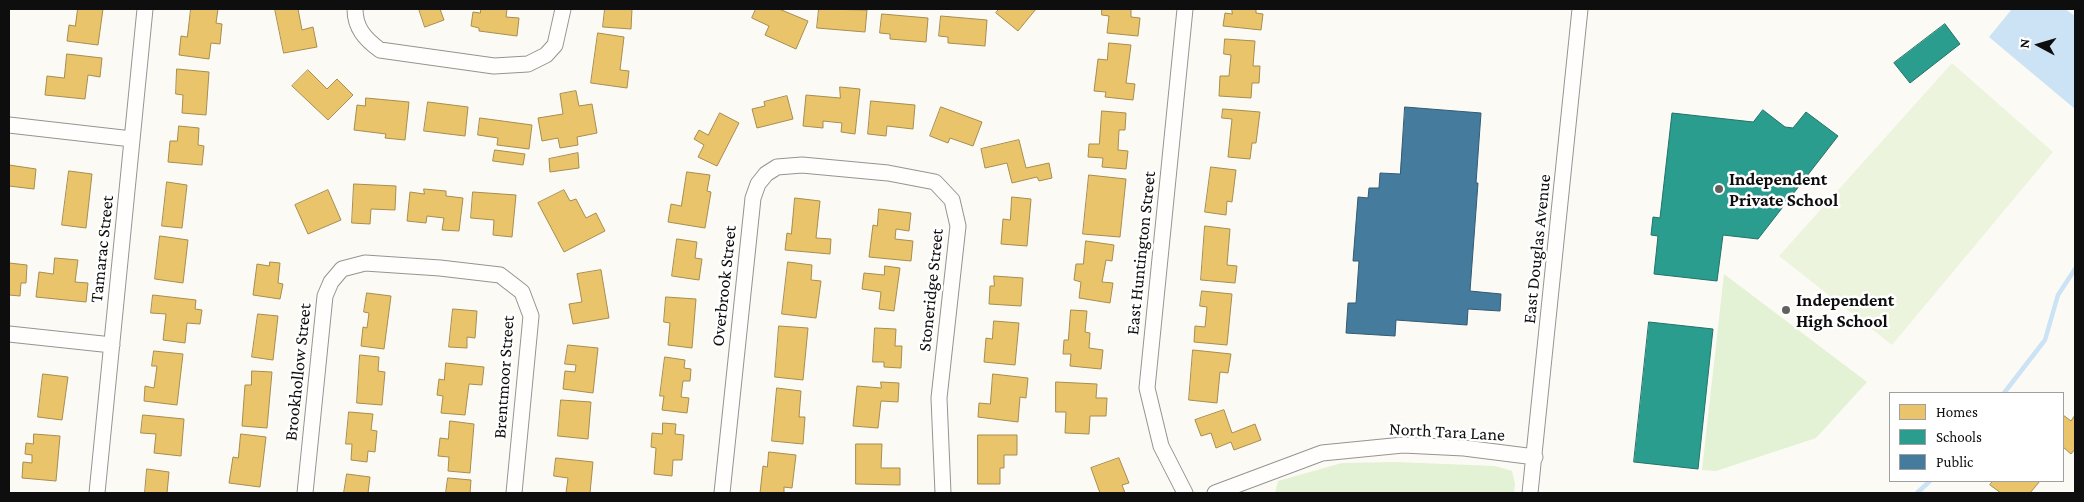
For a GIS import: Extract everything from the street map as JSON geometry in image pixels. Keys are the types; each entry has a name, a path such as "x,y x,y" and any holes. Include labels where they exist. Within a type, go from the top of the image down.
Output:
{"street":[{"name":"Tamarac Street","path":"97,493 145,9"},
{"path":"355,9 355,20 365,39 380,50 494,66 528,64 546,55 555,45 563,9"},
{"name":"East Huntington Street","path":"1185,9 1147,388 1161,446 1185,493"},
{"name":"East Douglas Avenue","path":"1530,493 1580,9"},
{"path":"9,125 132,139"},
{"name":"Overbrook Street","path":"722,493 752,198 758,184 766,174 777,167 802,165 852,170"},
{"name":"Stoneridge Street","path":"852,170 888,173 935,182 952,200 958,226 939,398 943,493"},
{"name":"Brookhollow Street","path":"305,493 325,296 331,282 342,269 365,262 440,268"},
{"name":"Brentmoor Street","path":"440,268 500,275 522,292 531,316 514,493"},
{"path":"9,334 112,345"},
{"name":"North Tara Lane","path":"1215,493 1322,453 1402,445 1464,448 1535,457"}],"green space":[{"path":"1952,63 2053,152 1892,345 1779,256"},
{"path":"1724,274 1867,382 1816,438 1716,471 1702,470"},
{"path":"1396,462 1495,466 1512,471 1515,484 1514,493 1275,493 1278,481 1342,463"}],"water":[{"path":"2012,9 2065,9 2075,16 2075,109 1989,37"}],"building: Homes":[{"path":"78,9 103,9 98,45 67,41 69,25 75,26"},
{"path":"191,9 218,9 216,23 222,24 220,44 211,43 209,59 179,55 181,36 187,37"},
{"path":"275,9 298,9 302,30 313,27 317,47 284,53"},
{"path":"419,9 440,9 444,20 425,27"},
{"path":"481,9 507,9 506,17 519,18 517,36 479,31 479,28 471,26 473,12 480,13"},
{"path":"605,9 632,9 631,29 603,27"},
{"path":"756,9 779,9 808,21 796,49 765,35 769,26 752,18"},
{"path":"819,9 867,10 865,32 817,28"},
{"path":"999,9 1036,9 1018,31 996,13"},
{"path":"1102,9 1131,9 1131,17 1140,18 1138,36 1107,33 1109,16 1102,15"},
{"path":"1232,9 1256,9 1256,13 1263,14 1261,30 1223,26 1225,13 1232,14"},
{"path":"882,14 928,18 926,42 890,39 890,34 880,33"},
{"path":"941,16 987,20 985,46 948,43 948,37 939,36"},
{"path":"598,33 624,37 620,70 629,71 627,88 591,83"},
{"path":"1225,39 1255,41 1253,66 1260,66 1259,83 1252,83 1251,98 1219,96 1220,76 1229,76 1231,55 1224,54"},
{"path":"1109,43 1131,45 1126,83 1135,84 1133,100 1105,97 1106,92 1094,91 1098,59 1107,60"},
{"path":"67,54 102,58 100,77 88,75 85,99 45,95 47,76 64,78"},
{"path":"177,69 209,72 206,115 182,113 183,95 176,94"},
{"path":"308,70 327,89 337,79 353,95 328,120 292,86"},
{"path":"840,87 860,89 855,134 841,132 842,123 823,121 823,128 803,126 806,95 840,98"},
{"path":"576,91 579,106 592,104 597,133 577,137 578,145 560,148 558,138 542,141 538,118 563,114 560,94"},
{"path":"787,96 793,119 757,128 752,109 765,106 764,102"},
{"path":"366,98 409,102 405,140 385,138 386,134 354,130 357,105 365,106"},
{"path":"871,101 915,105 913,129 887,126 886,136 868,134"},
{"path":"428,102 468,107 465,136 424,131"},
{"path":"941,107 982,122 973,146 950,138 948,143 930,136"},
{"path":"1223,109 1260,112 1256,143 1252,143 1250,159 1228,157 1232,119 1222,118"},
{"path":"1102,111 1126,113 1125,130 1119,130 1118,150 1128,151 1126,169 1102,167 1103,158 1088,157 1089,144 1099,144"},
{"path":"720,113 739,123 717,166 698,157 704,145 694,139 699,130 708,135"},
{"path":"480,118 532,125 529,149 497,145 498,138 478,135"},
{"path":"179,126 199,128 198,145 204,146 202,165 168,162 170,141 177,141"},
{"path":"1019,140 1026,168 1049,163 1052,178 1039,181 1037,177 1012,183 1007,163 985,168 981,149"},
{"path":"495,150 525,154 523,165 493,161"},
{"path":"578,153 579,168 550,172 549,159"},
{"path":"9,165 36,169 34,189 9,186"},
{"path":"1211,167 1236,170 1232,202 1227,201 1226,215 1205,212"},
{"path":"69,171 92,174 86,228 62,225"},
{"path":"687,172 710,175 707,191 711,192 705,228 668,222 671,204 681,206"},
{"path":"1089,175 1126,179 1120,237 1083,234"},
{"path":"167,182 187,185 182,228 162,226"},
{"path":"354,184 396,186 395,210 371,209 370,224 352,223"},
{"path":"424,189 446,191 446,196 463,198 459,231 442,230 444,218 427,216 426,223 407,221 410,192 424,194"},
{"path":"328,190 341,220 308,234 295,205"},
{"path":"564,190 570,201 576,199 586,218 596,213 605,231 564,252 538,203"},
{"path":"473,192 516,195 512,237 493,235 494,220 471,218"},
{"path":"1012,197 1031,199 1027,246 1001,244 1003,219 1010,220"},
{"path":"795,198 820,201 816,238 831,239 830,254 785,250 787,233 791,234"},
{"path":"879,209 911,213 909,231 896,229 895,239 913,241 911,261 869,257 873,225 877,226"},
{"path":"1205,226 1230,229 1227,265 1237,266 1235,283 1201,280"},
{"path":"160,236 188,240 183,283 155,279"},
{"path":"677,239 697,242 695,258 702,259 699,280 672,276"},
{"path":"1086,241 1114,245 1112,261 1106,260 1102,282 1113,283 1110,303 1079,298 1081,282 1074,280 1076,264 1083,264"},
{"path":"55,258 78,260 75,282 88,283 86,302 36,297 39,272 53,274"},
{"path":"270,262 280,263 278,283 283,284 280,299 253,295 257,264 269,266"},
{"path":"788,262 812,265 811,280 821,281 816,318 782,314"},
{"path":"9,263 27,265 26,283 21,283 20,296 9,295"},
{"path":"885,266 900,268 894,311 879,309 881,292 862,289 864,273 884,275"},
{"path":"601,270 609,318 573,324 569,304 582,302 577,274"},
{"path":"994,276 1023,278 1021,306 989,304 990,286 994,286"},
{"path":"1202,291 1232,294 1227,345 1194,342 1195,326 1205,327 1207,307 1200,306"},
{"path":"367,293 391,296 384,349 361,346 363,327 367,328 369,313 364,312"},
{"path":"153,295 196,300 195,309 202,310 200,324 187,323 185,343 163,340 166,314 151,313"},
{"path":"666,297 696,299 692,348 668,345 670,323 664,322"},
{"path":"453,309 477,311 475,338 467,337 467,348 449,347"},
{"path":"1071,310 1087,311 1085,332 1090,333 1089,348 1103,350 1101,369 1070,366 1071,354 1063,354 1064,340 1068,340"},
{"path":"258,314 278,316 273,360 252,357"},
{"path":"994,321 1019,323 1015,365 984,362 986,338 992,339"},
{"path":"779,326 808,328 803,380 775,377"},
{"path":"875,328 896,329 895,346 902,346 901,368 884,367 884,362 873,362"},
{"path":"568,345 598,348 593,393 563,389 565,371 575,372 576,365 565,364"},
{"path":"1193,350 1231,354 1228,373 1220,372 1217,403 1189,400"},
{"path":"154,351 183,354 177,405 144,401 145,386 154,388 157,366 152,366"},
{"path":"360,355 379,357 378,371 385,372 382,405 357,403"},
{"path":"665,357 685,360 684,368 691,369 690,381 683,381 681,397 689,398 687,413 662,410 664,396 660,396"},
{"path":"446,363 484,367 482,385 469,384 465,415 441,413 443,396 437,395 439,379 444,380"},
{"path":"252,371 272,372 267,428 242,426 245,385 251,385"},
{"path":"43,374 68,377 62,420 38,417"},
{"path":"993,374 1028,378 1026,398 1020,397 1018,422 978,417 979,403 990,404"},
{"path":"881,382 899,383 898,402 881,401 878,428 853,426 857,386 881,388"},
{"path":"1056,382 1097,384 1096,398 1107,398 1106,416 1090,416 1089,434 1065,433 1066,412 1056,412"},
{"path":"777,388 801,391 799,417 805,417 803,444 772,441"},
{"path":"561,400 591,402 588,439 558,436"},
{"path":"1224,410 1232,433 1255,424 1261,440 1234,450 1231,442 1216,448 1211,433 1201,436 1195,420"},
{"path":"349,412 373,414 371,430 377,431 375,452 368,451 367,462 351,460 352,444 346,444"},
{"path":"143,415 184,419 181,456 154,453 156,434 141,433"},
{"path":"2075,415 2075,449 2071,454 2064,448 2064,416 2071,421"},
{"path":"450,421 474,424 470,473 448,471 449,457 438,456 440,438 448,439"},
{"path":"663,423 676,424 675,434 684,435 682,460 673,460 672,476 654,474 656,448 651,447 652,433 662,434"},
{"path":"34,434 60,436 56,481 22,478 23,462 32,463 32,455 25,454 26,443 33,444"},
{"path":"241,434 266,437 260,487 229,483 233,457 238,458"},
{"path":"978,435 1017,435 1017,455 1004,455 1004,468 1000,468 1000,484 978,484"},
{"path":"856,444 882,444 881,468 900,468 900,485 856,484"},
{"path":"769,452 796,455 792,488 784,487 784,493 760,493 763,466 767,467"},
{"path":"556,458 593,462 590,493 566,493 568,478 554,476"},
{"path":"1119,458 1129,483 1122,485 1125,493 1100,493 1091,468"},
{"path":"147,469 169,472 167,493 145,493"},
{"path":"347,474 370,477 368,493 344,493"},
{"path":"448,478 471,480 470,493 446,493"},
{"path":"1992,482 2039,482 2030,493 2001,493 1990,485"}],"building: Schools":[{"path":"1945,24 1960,44 1910,83 1894,63"},
{"path":"1763,110 1785,127 1793,128 1806,112 1838,136 1758,239 1723,235 1717,281 1654,274 1658,236 1651,235 1653,217 1660,218 1672,113 1753,122"},
{"path":"1649,322 1713,329 1698,469 1634,462"}],"building: Public":[{"path":"1405,107 1481,113 1470,291 1501,294 1500,311 1468,309 1467,325 1396,320 1395,336 1346,333 1348,303 1356,303 1359,261 1353,261 1358,197 1368,198 1369,188 1379,188 1380,173 1400,174"}],"waterway":[{"path":"2005,392 2045,340 2058,295 2075,269"},
{"path":"1917,493 1929,482"}],"place":[{"name":"Independent Private School","path":"1719,189"},
{"name":"Independent High School","path":"1786,310"}]}
